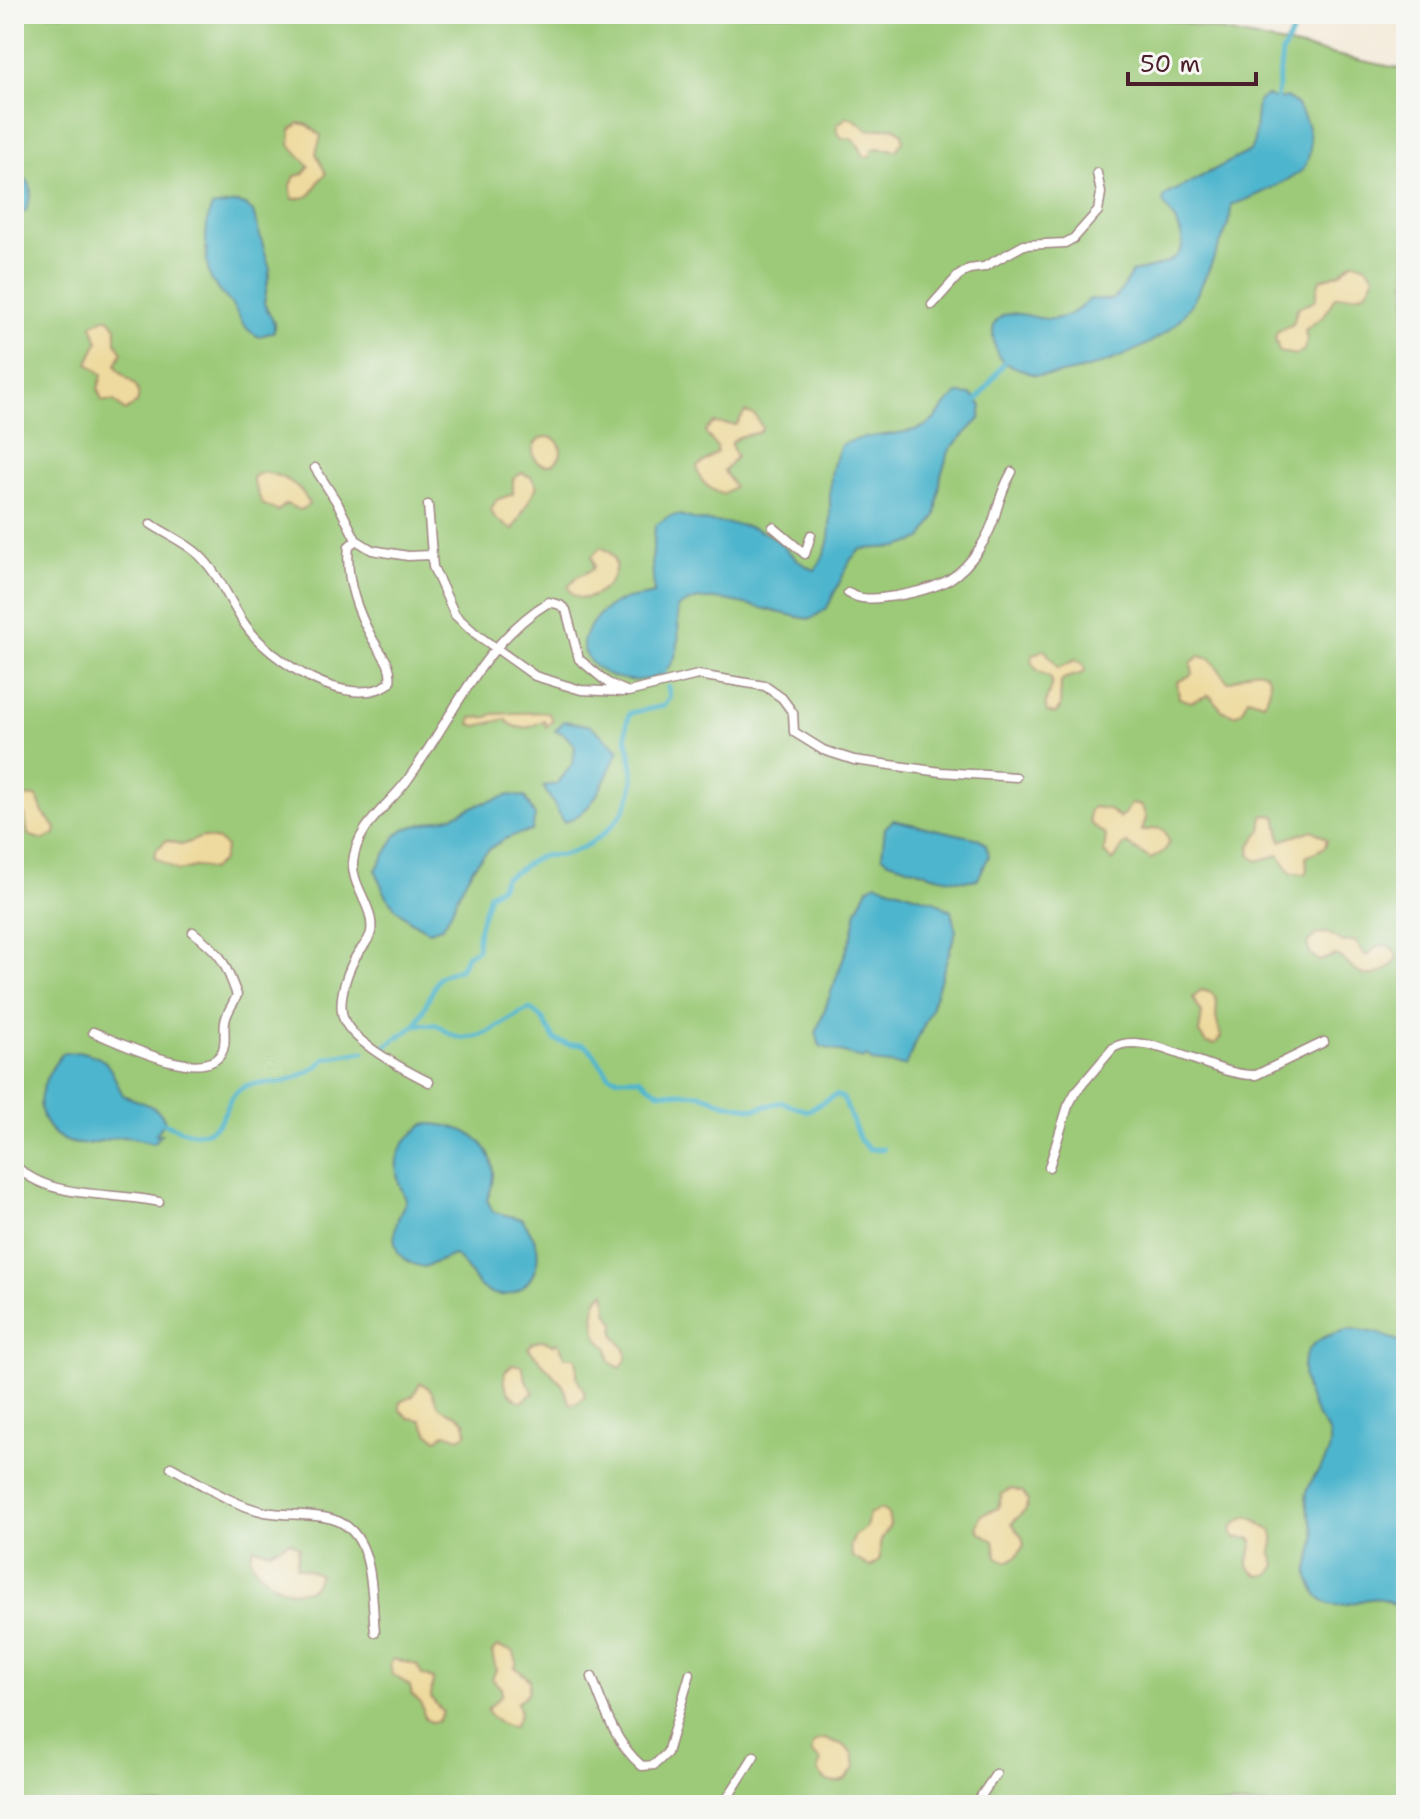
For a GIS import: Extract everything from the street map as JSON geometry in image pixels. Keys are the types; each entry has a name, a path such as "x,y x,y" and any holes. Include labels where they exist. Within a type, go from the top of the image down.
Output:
{"lane":[{"path":"932,305 947,287 969,269 984,267 1024,245 1065,243 1074,238 1098,211 1101,193 1097,173"},
{"path":"315,468 356,540 372,550 408,556 431,555"},
{"path":"848,593 861,600 877,598 907,594 950,580 984,539 1012,472"},
{"path":"428,505 431,555 455,615 535,676 581,690 606,693 628,692 698,675 765,686 782,698 793,713 794,732 823,750 854,760 941,772 1016,777"},
{"path":"151,524 196,552 208,565 248,629 283,661 329,686 363,693 381,690 390,683 392,670 370,635 349,584 349,546 356,540"},
{"path":"773,527 805,554 811,535"},
{"path":"429,1082 381,1054 345,1022 341,1001 348,976 372,928 353,863 363,831 406,782 497,647 532,612 549,602 560,605 569,618 579,659 608,683 628,692"},
{"path":"93,1032 171,1062 210,1063 219,1057 224,1048 226,1018 237,995 224,961 193,932"},
{"path":"1049,1167 1059,1130 1075,1093 1120,1043 1131,1041 1154,1045 1201,1064 1244,1076 1256,1075 1324,1042"},
{"path":"14,1164 24,1175 46,1187 159,1202"},
{"path":"171,1467 250,1508 331,1519 352,1528 360,1538 365,1557 375,1632"},
{"path":"592,1677 619,1739 642,1766 649,1766 667,1753 690,1674"},
{"path":"723,1805 754,1756"},
{"path":"975,1805 996,1774"}],"green space":[{"path":"14,14 1143,14 1406,70 1406,1805 14,1805"}],"sand":[{"path":"847,117 868,130 894,127 902,133 903,141 896,150 876,148 872,150 871,157 864,157 857,143 842,138 837,132 837,125"},
{"path":"299,123 308,125 321,136 316,153 326,174 311,194 293,199 290,187 295,176 303,174 309,166 290,145 291,130"},
{"path":"1352,262 1365,265 1374,276 1367,290 1335,297 1324,316 1305,330 1307,341 1304,350 1296,355 1279,352 1275,337 1278,331 1293,324 1298,307 1314,301 1320,280 1340,273"},
{"path":"109,318 116,327 116,343 122,352 116,365 138,390 137,403 125,411 114,401 102,401 98,389 102,375 88,363 98,342 92,325"},
{"path":"745,412 755,415 762,428 760,432 740,437 731,444 736,457 724,471 734,487 723,494 706,484 698,472 697,467 717,452 706,430 714,423 736,425"},
{"path":"547,437 557,441 561,451 557,461 547,465 537,461 533,451 537,441"},
{"path":"264,472 291,482 302,492 309,505 300,510 286,504 278,511 262,504 253,480 254,476"},
{"path":"522,473 531,477 537,486 513,530 495,518 491,510 496,500 513,494 513,479"},
{"path":"601,547 612,556 615,566 612,577 595,595 585,598 575,596 568,587 577,577 593,569 592,556"},
{"path":"1044,649 1058,668 1075,660 1083,664 1085,671 1061,681 1060,708 1055,714 1047,712 1046,707 1051,678 1037,670 1031,661 1033,655"},
{"path":"1199,656 1211,659 1228,682 1252,671 1264,673 1270,681 1267,698 1263,703 1248,698 1241,712 1234,715 1223,711 1209,695 1191,702 1179,698 1177,682 1193,674 1191,663"},
{"path":"547,712 553,720 546,727 544,720 524,728 505,719 477,726 470,724 472,718 493,714"},
{"path":"14,792 18,796 37,797 43,813 56,828 55,834 43,840 28,835 25,815 14,813"},
{"path":"1131,804 1142,806 1146,818 1142,831 1158,828 1165,831 1169,842 1165,850 1151,859 1127,844 1113,861 1104,853 1106,836 1090,823 1089,812 1093,807 1108,809 1119,818"},
{"path":"1263,816 1276,816 1281,841 1312,830 1327,839 1325,847 1306,857 1305,874 1291,873 1279,855 1257,861 1251,856 1250,846 1261,831"},
{"path":"202,837 218,840 226,847 222,861 211,870 198,866 178,871 154,857 157,849 167,840 182,845"},
{"path":"1327,933 1343,942 1355,941 1365,955 1377,946 1388,945 1396,952 1396,960 1384,971 1373,975 1361,974 1336,955 1319,961 1310,953 1307,943 1317,934"},
{"path":"1201,990 1212,993 1217,1001 1216,1018 1221,1037 1215,1044 1206,1043 1199,1033 1202,1014 1193,998"},
{"path":"605,1292 607,1311 615,1323 614,1334 627,1354 620,1368 610,1362 608,1348 597,1338 595,1306"},
{"path":"543,1340 553,1345 558,1342 565,1357 575,1357 577,1377 585,1397 577,1403 570,1404 563,1385 528,1348"},
{"path":"513,1364 522,1366 527,1383 534,1392 522,1402 510,1394 505,1382 505,1371"},
{"path":"420,1383 432,1392 441,1408 463,1419 466,1434 459,1438 446,1433 437,1439 428,1433 421,1420 409,1418 400,1410 400,1402 413,1396"},
{"path":"1011,1489 1023,1492 1028,1501 1025,1510 1012,1523 1024,1545 1017,1556 1007,1562 997,1557 994,1541 980,1532 977,1526 981,1515 998,1508 1002,1494"},
{"path":"881,1509 888,1514 890,1524 881,1541 880,1558 870,1567 853,1557 850,1547 855,1535 866,1528 869,1514"},
{"path":"1246,1517 1273,1533 1271,1552 1276,1565 1270,1574 1260,1576 1248,1565 1253,1541 1250,1538 1236,1538 1231,1533 1234,1525"},
{"path":"290,1541 299,1547 296,1566 319,1574 314,1586 305,1590 286,1590 277,1586 260,1573 250,1557 253,1547 270,1551"},
{"path":"497,1647 513,1651 517,1662 515,1667 530,1680 528,1693 517,1702 520,1714 514,1727 498,1722 487,1710 502,1694 501,1688 492,1679 496,1670 492,1652"},
{"path":"393,1659 417,1665 422,1675 433,1679 431,1698 443,1712 438,1721 425,1719 421,1703 412,1695 410,1686 392,1674 390,1665"},
{"path":"826,1739 843,1745 853,1754 855,1768 845,1780 829,1782 818,1770 821,1760 812,1753 812,1747 817,1741"}],"water":[{"path":"1267,95 1276,100 1286,97 1300,110 1310,140 1307,160 1303,169 1291,178 1231,204 1227,226 1204,280 1177,322 1142,347 1089,368 1054,375 1035,375 1002,361 993,334 1000,317 1014,313 1046,319 1064,317 1090,299 1111,300 1118,295 1132,272 1174,258 1183,242 1174,219 1163,203 1164,196 1250,151 1258,101"},
{"path":"14,168 29,182 31,191 26,211 14,217"},
{"path":"237,203 253,212 270,269 264,303 274,323 274,331 259,337 245,327 209,274 206,233 209,214 212,207"},
{"path":"958,394 972,395 982,406 980,419 950,449 941,475 936,515 922,539 899,547 861,549 851,559 827,608 811,619 723,600 690,601 677,608 677,650 672,663 663,673 651,678 622,679 596,667 587,657 584,638 599,615 623,600 654,594 652,562 655,526 663,520 680,515 753,529 776,540 815,570 823,558 830,534 830,484 841,445 921,428"},
{"path":"564,721 591,726 619,750 592,802 585,810 564,822 543,786 557,784 573,763 575,745 563,733 555,731"},
{"path":"510,795 525,797 535,816 532,831 506,838 479,860 442,927 429,931 402,914 384,891 376,870 396,836 404,829 453,816"},
{"path":"893,820 980,839 986,845 989,856 978,879 944,878 886,860 882,855 885,828"},
{"path":"876,883 934,901 951,911 956,931 930,1012 905,1066 872,1062 867,1056 863,1059 820,1046 816,1033 852,935 857,910 868,888"},
{"path":"82,1052 105,1062 123,1095 154,1108 163,1117 165,1122 156,1134 161,1134 154,1143 123,1137 78,1144 63,1140 51,1131 43,1118 40,1103 46,1080 63,1053"},
{"path":"425,1124 443,1125 471,1135 489,1154 493,1167 487,1200 493,1212 522,1219 537,1247 536,1268 518,1291 499,1295 488,1292 454,1255 424,1267 403,1258 397,1250 395,1232 406,1201 397,1173 398,1156 405,1142"},
{"path":"1352,1329 1377,1333 1406,1344 1406,1614 1386,1600 1368,1599 1332,1605 1317,1594 1308,1574 1315,1536 1306,1494 1327,1457 1330,1440 1308,1394 1303,1373 1304,1360 1311,1346 1317,1342"}],"waterway":[{"path":"1276,101 1282,53 1302,14"},
{"path":"976,402 1004,363"},
{"path":"664,672 665,678"},
{"path":"381,1049 416,1025 439,977 461,968 466,956 477,949 479,927 489,894 500,887 505,877 537,858 575,851 601,836 621,815 632,788 633,773 626,729 630,713 664,706 670,698 668,687"},
{"path":"416,1024 436,1025 456,1036 469,1038 479,1036 530,1009 541,1017 555,1040 571,1045 582,1044 590,1049 609,1075 639,1078 659,1092 700,1094 727,1104 755,1109 782,1102 807,1111 836,1095 843,1098 860,1140 869,1149 883,1149"},
{"path":"164,1123 191,1133 209,1130 221,1120 234,1094 245,1086 283,1082 306,1073 326,1058 364,1052"}]}
